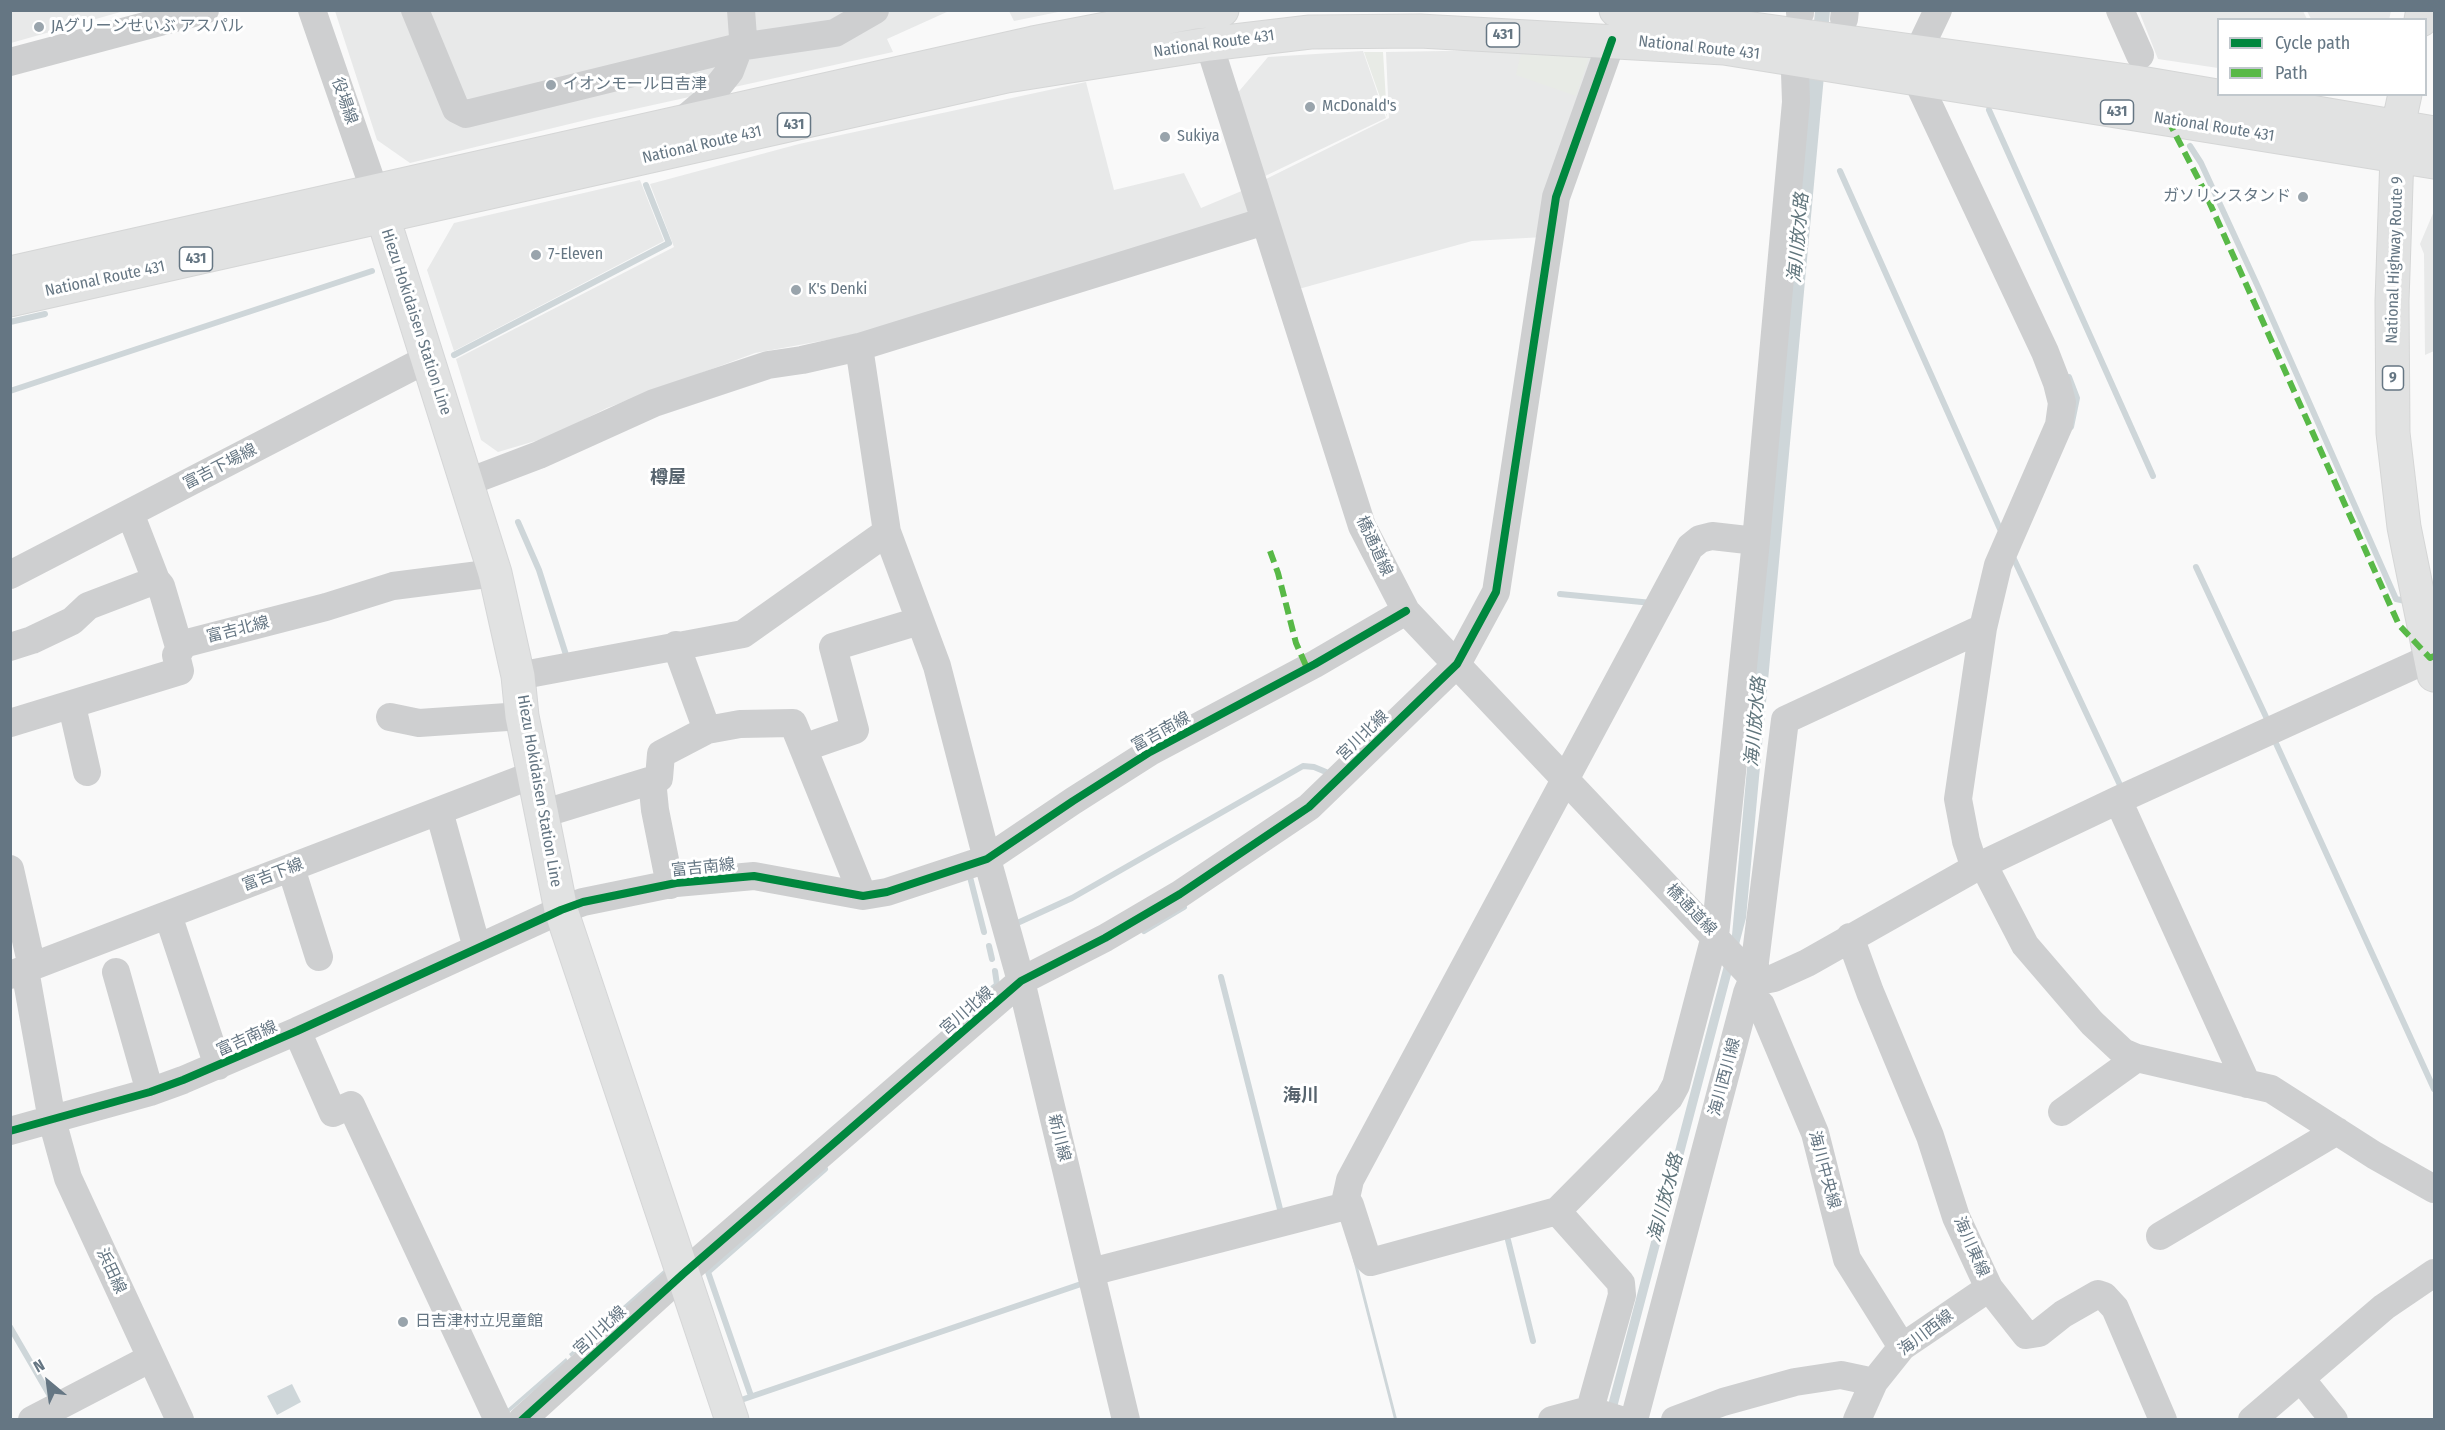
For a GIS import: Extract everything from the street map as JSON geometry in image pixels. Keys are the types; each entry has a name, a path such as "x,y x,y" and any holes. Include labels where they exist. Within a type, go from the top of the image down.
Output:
{"main road":[{"name":"National Route 431","path":"10,300 379,205 681,122 1033,43 1204,11"},
{"path":"1204,11 1209,44"},
{"name":"National Route 431","path":"10,273 379,205 1007,76 1209,44 1310,32 1614,26 1724,48 1841,34 1918,66 2135,82 2398,141 2434,162"},
{"name":"National Highway Route 9","path":"2405,96 2398,141 2392,301 2393,433 2404,527 2432,667"},
{"name":"National Route 431","path":"2398,141 2434,133"},
{"name":"Hiezu Hokidaisen Station Line","path":"379,205 495,573 518,676 522,716 561,910 732,1419"}],"street":[{"path":"10,62 205,10"},
{"name":"役場線","path":"312,10 379,205"},
{"path":"415,10 456,109 466,114 739,47 835,33 875,10"},
{"path":"681,122 707,100 730,71 743,37 741,10"},
{"path":"1938,10 1918,66 2045,352 2062,403 2059,425 1998,565 1983,628 1958,800 1966,841 2025,945 2092,1023 2123,1052 2137,1058 2271,1089 2434,1189"},
{"path":"2120,10 2140,55"},
{"name":"宮川北線","path":"522,1419 683,1274 1021,981 1105,938 1180,894 1309,807 1457,664 1496,592 1556,197 1614,26"},
{"path":"1091,1272 1350,1205 1367,1258 1371,1262 1557,1211 1649,1121 1669,1098 1676,1085 1718,939 1796,102 1799,38"},
{"name":"橋通道線","path":"1209,44 1362,526 1406,610 1718,939 1748,979"},
{"path":"468,482 539,455 654,403 768,365 859,347 1264,221"},
{"name":"新川線","path":"859,347 887,532 937,666 1021,981 1126,1419"},
{"name":"富吉下場線","path":"10,575 429,358"},
{"path":"10,723 72,706 180,671 176,655 180,650 161,586 156,580 130,513"},
{"path":"518,676 743,634 887,532"},
{"path":"1344,1207 1350,1180 1690,547 1700,539 1712,536 1756,541"},
{"name":"富吉北線","path":"180,650 183,644 326,607 393,586 495,573"},
{"path":"10,647 32,640 72,621 88,606 156,580"},
{"name":"富吉南線","path":"10,1131 150,1092 218,1066 583,902 670,885 754,876 862,896 887,892 987,859 1150,753 1315,664 1406,610"},
{"path":"803,748 855,730 833,647 919,621"},
{"name":"海川西川線","path":"1634,1419 1748,979 1785,720 1983,628"},
{"path":"676,645 707,730"},
{"path":"1748,979 1774,978 1807,963 1979,866 2118,800 2432,667"},
{"path":"72,706 87,772"},
{"path":"390,717 419,723 522,716"},
{"path":"542,814 659,778 661,754 707,730 740,724 792,723 862,896"},
{"name":"富吉下線","path":"23,971 535,774"},
{"path":"652,780 655,810 670,885"},
{"path":"2118,800 2247,1084"},
{"path":"439,811 477,948"},
{"path":"291,868 319,957"},
{"name":"浜田線","path":"10,869 23,971 52,1120 68,1178 180,1419"},
{"path":"168,915 218,1066"},
{"name":"海川東線","path":"1850,937 1869,992 1930,1136 1956,1217 1989,1288 2026,1335 2039,1333 2062,1314 2098,1294 2104,1296 2115,1308 2163,1419"},
{"path":"116,972 150,1092"},
{"name":"海川中央線","path":"1748,979 1815,1133 1847,1259 1902,1347"},
{"path":"297,1031 333,1113 351,1105 498,1419"},
{"path":"2062,1112 2137,1058"},
{"path":"2160,1236 2337,1131"},
{"path":"1552,1419 1599,1415 1622,1295 1622,1283 1557,1211"},
{"path":"2252,1419 2384,1307 2434,1274"},
{"name":"海川西線","path":"1857,1419 1874,1382 1902,1347 1989,1288"},
{"path":"32,1419 152,1358"},
{"path":"1675,1419 1723,1402 1795,1382 1841,1375 1874,1382"},
{"path":"2301,1379 2334,1419"}],"shaded area":[{"name":"JAグリーンせいぶ アスパル","path":"11,10 124,10 124,11 11,43"},
{"name":"イオンモール日吉津","path":"335,11 949,11 887,39 893,52 594,118 410,163 377,140"},
{"path":"1009,11 1063,11 1014,21"},
{"path":"2139,11 2303,11 2306,18 2217,18 2217,68 2158,59"},
{"path":"2307,11 2391,11 2389,18 2310,18"},
{"path":"1501,50 1602,54 1544,237 1472,241 1295,290 1262,181 1389,118 1386,52"},
{"name":"McDonald's","path":"1363,51 1386,118 1261,178 1235,96 1268,57"},
{"path":"1364,52 1383,52 1387,117"},
{"path":"1521,53 1589,57 1576,96 1516,75"},
{"name":"K's Denki","path":"1086,82 1114,190 1184,173 1201,208 1244,190 1252,215 860,334 755,353 607,408 549,437 498,452 481,440 456,359 674,247 650,184 799,144"},
{"name":"7-Eleven","path":"640,180 664,241 454,351 427,270 454,223"},
{"path":"2434,211 2434,351 2425,355 2424,254 2420,244"}],"water":[{"name":"海川放水路","path":"1815,11 1830,11 1746,918 1614,1419 1604,1420 1732,935"},
{"path":"1341,1213 1344,1213 1397,1419 1394,1419"},
{"path":"666,1268 668,1272 571,1357 569,1354"},
{"path":"566,1358 568,1361 505,1416 504,1412"},
{"path":"292,1384 301,1402 277,1415 267,1396"}],"waterway":[{"path":"1989,110 2153,476"},
{"path":"2190,146 2201,163 2259,289 2396,599 2410,602"},
{"path":"1840,171 2000,529"},
{"path":"454,355 669,243 646,185"},
{"path":"10,391 372,271"},
{"path":"10,322 45,314"},
{"path":"2069,377 2077,398 2071,427"},
{"path":"518,522 539,570 567,658"},
{"path":"2013,557 2120,785"},
{"path":"2196,567 2267,719"},
{"path":"1560,594 1652,603"},
{"path":"2274,739 2434,1089"},
{"path":"1013,925 1072,898 1303,766 1314,767 1326,772"},
{"path":"969,873 984,932"},
{"path":"1144,931 1184,907"},
{"path":"989,946 992,959"},
{"path":"993,988 997,985 995,971"},
{"path":"1221,977 1281,1213"},
{"path":"751,1396 708,1272 825,1169"},
{"path":"1511,1234 1507,1236 1533,1341"},
{"path":"744,1399 1084,1283"},
{"path":"10,1327 53,1401"}],"marked path":[{"path":"2168,120 2202,186 2399,625 2430,658 2434,656"},
{"path":"1270,551 1296,643 1307,668"}],"cycle path":[{"path":"522,1420 683,1274 1021,981 1105,938 1180,894 1309,807 1457,664 1496,592 1556,197 1612,40"},
{"path":"10,1131 150,1092 183,1080 583,902 676,883 754,876 863,896 887,892 987,859 1150,752 1315,664 1406,611"}],"place":[{"name":"JAグリーンせいぶ アスパル","path":"39,27"},
{"name":"イオンモール日吉津","path":"551,85"},
{"name":"McDonald's","path":"1310,107"},
{"name":"Sukiya","path":"1165,137"},
{"name":"ガソリンスタンド","path":"2303,197"},
{"name":"7-Eleven","path":"536,255"},
{"name":"K's Denki","path":"796,290"},
{"name":"日吉津村立児童館","path":"403,1322"}],"district":[{"name":"樽屋","path":"668,478"},
{"name":"海川","path":"1301,1096"}]}
